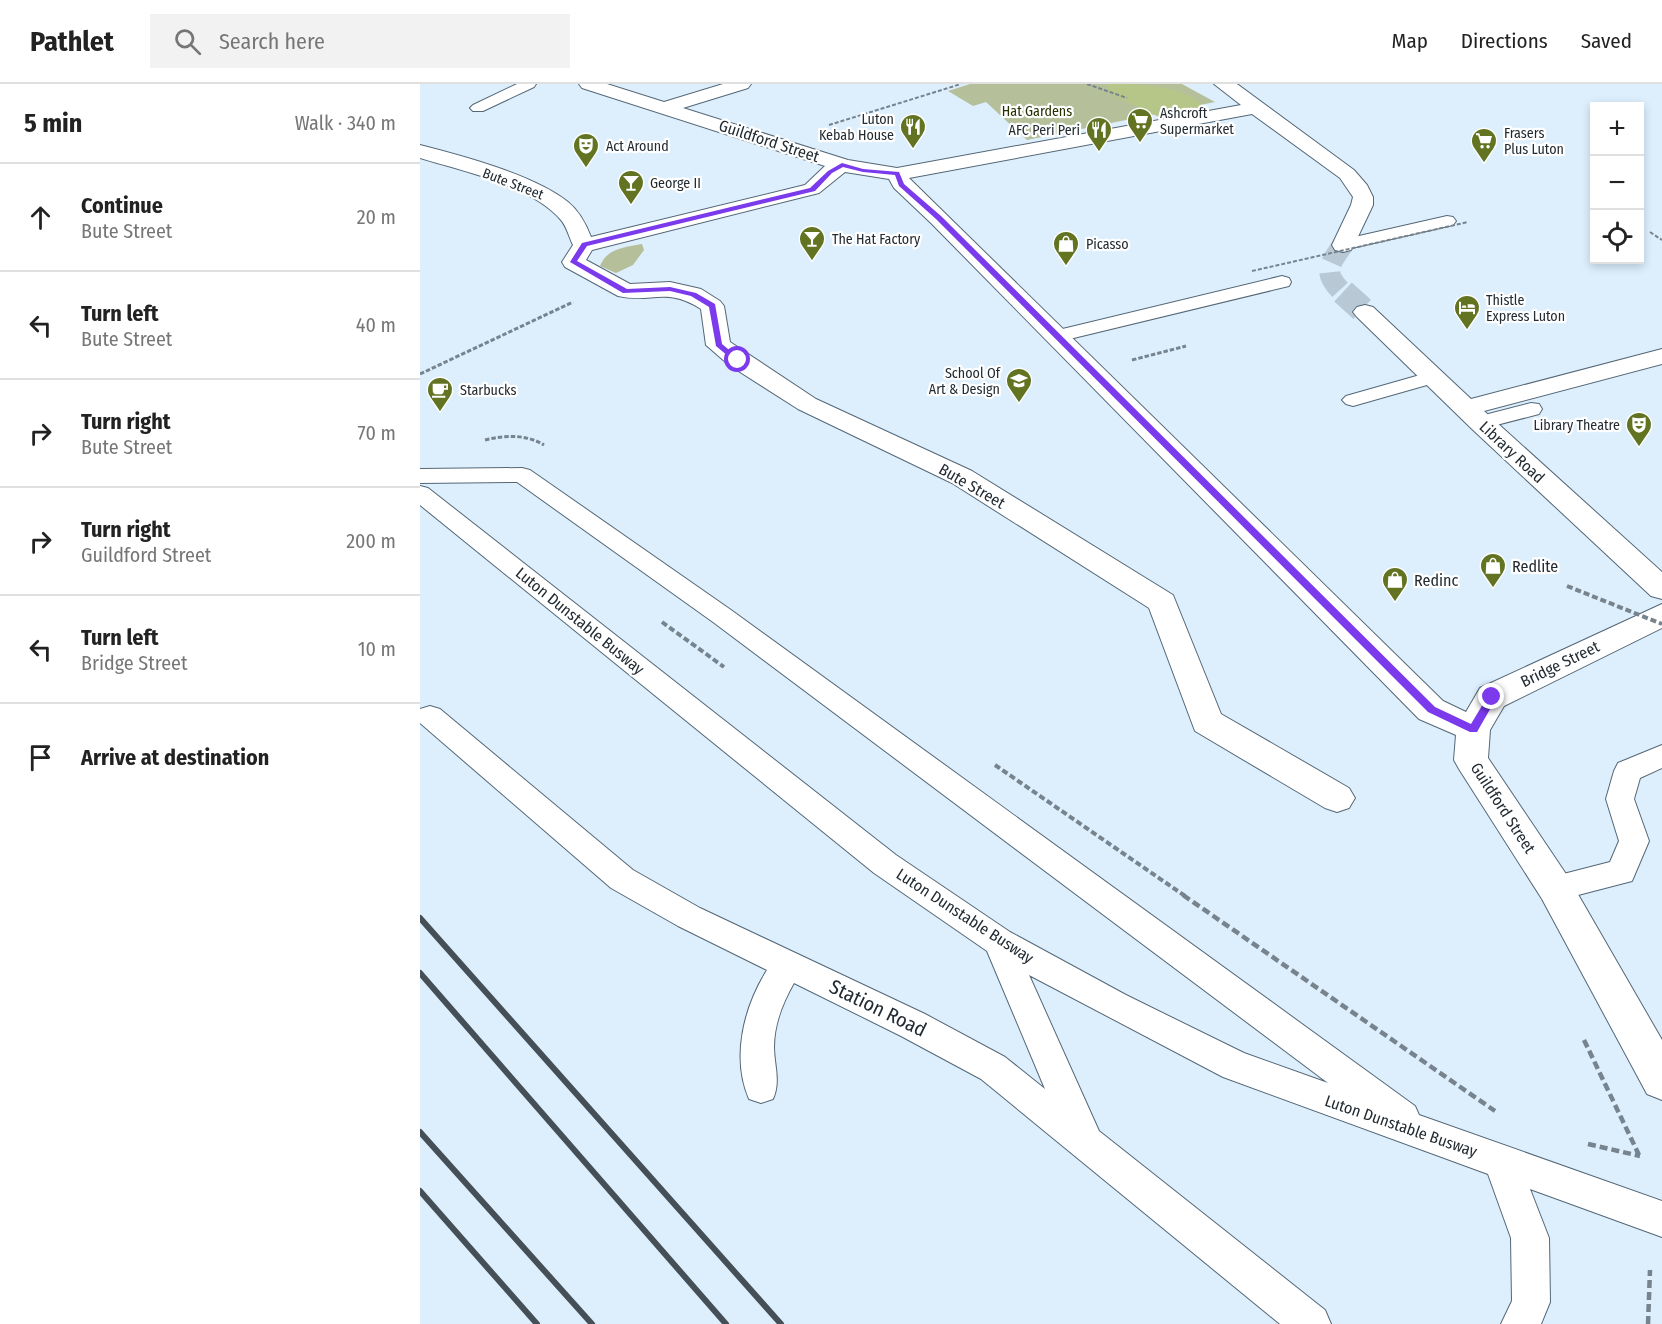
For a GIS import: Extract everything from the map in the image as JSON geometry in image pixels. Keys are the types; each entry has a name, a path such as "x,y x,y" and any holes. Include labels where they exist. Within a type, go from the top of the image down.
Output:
{"street":[{"name":"Guildford Street","path":"588,84 667,107 842,165 897,174"},
{"path":"667,107 742,84"},
{"path":"1223,84 1238,92 1255,108 1347,174 1360,189 1363,197 1362,205 1343,245"},
{"path":"1255,108 897,174 901,184 939,218 1431,710 1473,729"},
{"name":"Bute Street","path":"420,151 508,181 551,199 572,218 584,245 573,262 626,291 670,289 693,294 712,306 718,345 738,360 807,404 962,477 1162,602 1207,722 1336,798"},
{"path":"584,245 812,189 830,172 842,165"},
{"name":"Library Road","path":"1365,312 1473,416 1662,589"},
{"path":"1473,416 1662,356"},
{"name":"Bridge Street","path":"1473,729 1492,697 1662,615"},
{"name":"Guildford Street","path":"1473,729 1471,760 1555,888 1662,1080"}],"lane":[{"path":"478,108 529,84"},
{"path":"1343,245 1447,221"},
{"path":"1051,330 1282,282"},
{"path":"1359,406 1440,383"},
{"path":"1473,416 1531,409"},
{"path":"420,476 522,475 722,616 1426,1135"},
{"name":"Luton Dunstable Busway","path":"420,493 885,864 999,942 1114,1005 1235,1066 1662,1219"},
{"name":"Station Road","path":"430,716 622,879 689,917 913,1025 993,1068 1311,1324"},
{"path":"1555,888 1621,872 1634,841 1620,799 1628,771 1662,756"},
{"path":"999,942 1086,1142"},
{"path":"761,1087 757,1045 767,999 788,964"},
{"path":"1501,1161 1530,1238 1531,1302 1521,1324"}],"path":[{"path":"774,143 961,84"},
{"path":"1087,84 1131,100"},
{"path":"1252,271 1468,222"},
{"path":"1650,232 1662,240"},
{"path":"420,374 612,284"},
{"path":"1092,370 1186,346"},
{"path":"483,440 534,438 553,452"},
{"path":"1567,586 1662,624"},
{"path":"677,645 693,635"},
{"path":"988,760 1501,1115"},
{"path":"1584,1143 1640,1156"},
{"path":"1648,1324 1650,1270"}],"green space":[{"name":"Hat Gardens","path":"970,84 1182,84 1215,102 1027,140 986,102 973,106 948,91"},
{"path":"642,244 644,250 633,265 616,273 600,266 607,255 612,252"}],"waterway":[{"path":"1130,84 1177,106"}],"tunnel":[{"path":"1343,245 1333,259 1330,275 1344,294"},
{"path":"1343,292 1365,312"}],"railway":[{"path":"420,918 781,1324"},
{"path":"420,973 726,1324"},
{"path":"420,1132 592,1324"},
{"path":"420,1191 537,1324"}],"place":[{"name":"Ashcroft Supermarket","path":"1140,144"},
{"name":"Luton Kebab House","path":"913,150"},
{"name":"AFC Peri Peri","path":"1099,153"},
{"name":"Frasers Plus Luton","path":"1484,164"},
{"name":"Act Around","path":"586,169"},
{"name":"George II","path":"631,206"},
{"name":"The Hat Factory","path":"812,262"},
{"name":"Picasso","path":"1066,267"},
{"name":"Thistle Express Luton","path":"1467,331"},
{"name":"School Of Art & Design","path":"1019,404"},
{"name":"Starbucks","path":"440,413"},
{"name":"Library Theatre","path":"1639,448"},
{"name":"Redlite","path":"1493,589"},
{"name":"Redinc","path":"1395,603"}],"route":[{"path":"738,360 718,345 712,306 693,294 670,289 626,291 573,262 584,245 812,189 830,172 842,165 897,174 901,184 939,218 1431,710 1473,729 1492,697"}]}
